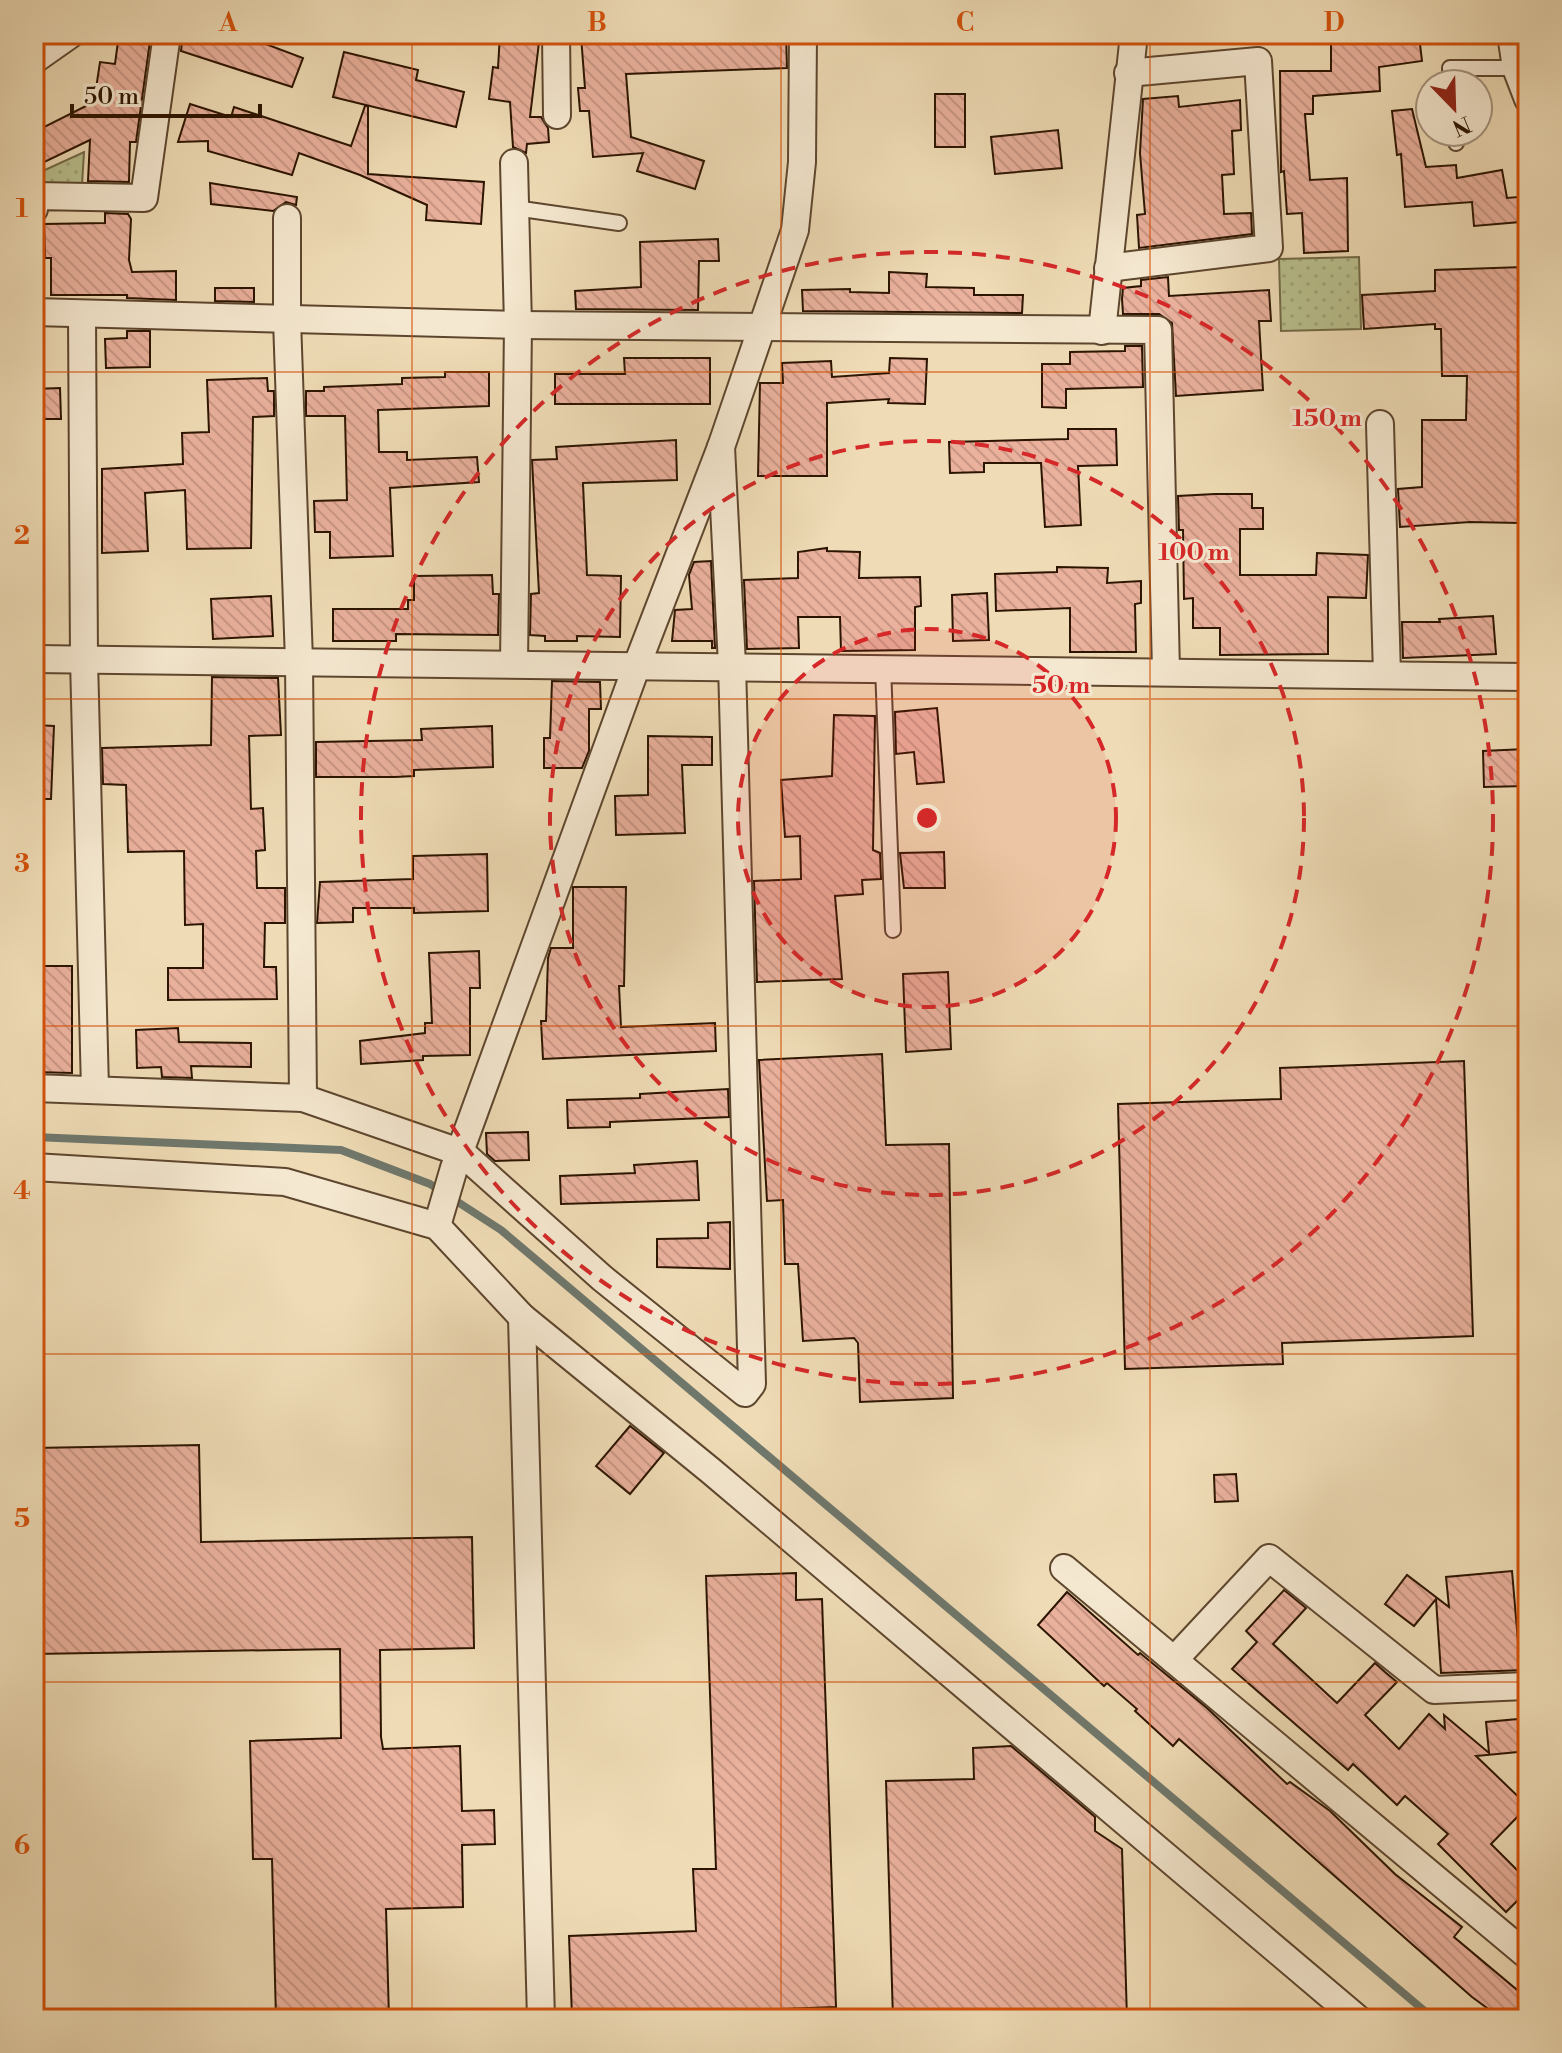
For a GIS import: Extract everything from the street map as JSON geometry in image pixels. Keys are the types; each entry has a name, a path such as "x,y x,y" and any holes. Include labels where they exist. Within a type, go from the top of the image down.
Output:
{"street":[{"path":"34,60 71,34"},
{"path":"34,209 35,196 144,198 167,34"},
{"path":"556,34 557,115"},
{"path":"437,1226 637,665 721,447 795,230 802,162 803,34"},
{"path":"1102,331 1134,34"},
{"path":"1511,34 1516,68 1528,99"},
{"path":"1108,268 1269,248 1258,61 1128,73"},
{"path":"514,163 518,325 514,664"},
{"path":"287,218 287,320 299,661 303,1098"},
{"path":"34,312 82,316 518,325 1158,330 1166,671"},
{"path":"82,316 84,660 95,1089"},
{"path":"1380,424 1387,675"},
{"path":"34,1088 303,1098 458,1160 745,1393 752,1384 732,665 721,447"},
{"path":"34,659 732,665 1528,677"},
{"path":"34,1167 285,1182 437,1226 522,1317 736,1492 1358,2019"},
{"path":"522,1317 541,2019"},
{"path":"1174,1660 1269,1558 1434,1690 1528,1686"},
{"path":"1064,1568 1528,1956"}],"lane":[{"path":"1494,68 1516,68"},
{"path":"515,208 619,223"},
{"path":"883,667 893,930"}],"green space":[{"path":"84,152 82,185 34,184 34,175"},
{"path":"1359,257 1361,329 1281,331 1279,259"}],"building":[{"path":"119,34 151,34 136,142 130,142 129,182 88,181 90,140 34,167 34,132 94,102 100,62 115,64"},
{"path":"183,34 239,34 303,58 292,87 181,51"},
{"path":"500,34 540,34 530,117 541,117 548,128 549,142 527,144 526,153 513,147 510,102 489,99 493,67 498,68"},
{"path":"786,34 787,68 626,74 631,137 704,161 695,189 637,171 643,153 593,157 589,111 580,111 578,88 585,88 581,36"},
{"path":"1331,34 1373,34 1374,43 1419,36 1422,61 1379,67 1380,91 1313,96 1313,114 1305,114 1310,180 1347,178 1348,251 1304,253 1302,213 1287,214 1284,171 1281,172 1280,71 1331,71"},
{"path":"344,52 418,70 416,80 464,92 456,127 333,97"},
{"path":"935,94 965,94 965,147 935,147"},
{"path":"1178,96 1179,107 1240,100 1241,130 1232,131 1234,174 1222,175 1224,214 1251,213 1252,234 1139,248 1137,215 1145,214 1140,153 1143,99"},
{"path":"190,104 231,117 234,107 351,146 365,106 368,106 368,174 484,182 481,224 426,220 427,205 360,175 299,153 292,175 208,151 208,141 178,142"},
{"path":"1412,109 1414,148 1421,148 1426,167 1456,165 1457,178 1502,170 1507,198 1518,197 1520,222 1474,226 1472,202 1405,207 1401,154 1397,155 1392,111"},
{"path":"1058,130 1062,168 995,174 991,137"},
{"path":"210,183 297,197 296,205 286,202 273,211 211,204"},
{"path":"105,213 128,214 131,219 129,260 132,272 176,271 176,300 127,298 127,295 51,295 51,258 45,258 44,224 105,223"},
{"path":"718,239 719,261 699,261 698,310 576,309 575,291 641,287 640,242"},
{"path":"1523,267 1528,374 1521,374 1520,523 1470,522 1400,527 1398,489 1422,487 1422,420 1466,420 1467,376 1442,376 1441,329 1435,329 1435,324 1364,329 1362,295 1435,291 1435,270"},
{"path":"889,272 927,274 926,287 974,288 974,295 1023,295 1022,313 803,311 802,290 850,289 850,292 889,293"},
{"path":"1168,277 1169,296 1269,290 1271,321 1259,321 1263,390 1176,396 1172,323 1159,314 1123,314 1123,288 1141,286 1141,280"},
{"path":"215,288 254,288 254,302 215,301"},
{"path":"127,331 150,331 150,367 106,368 105,339 127,338"},
{"path":"1125,346 1142,346 1143,387 1066,389 1066,408 1042,407 1042,364 1070,364 1070,352 1125,351"},
{"path":"624,358 710,358 710,404 555,404 555,374 625,374"},
{"path":"890,358 927,359 925,404 888,403 889,399 827,403 827,476 758,476 760,383 783,383 782,363 831,361 832,377 889,373"},
{"path":"445,372 489,372 489,406 378,410 379,452 407,452 407,460 477,457 479,482 390,488 393,556 330,558 330,532 315,532 314,501 347,500 345,416 306,416 306,391 324,391 324,387 402,384 402,378 445,377"},
{"path":"267,378 268,391 274,391 274,416 253,417 251,548 187,549 185,490 145,493 148,551 102,553 102,469 183,464 182,433 209,432 207,380"},
{"path":"60,388 61,419 34,419 34,389"},
{"path":"1068,429 1116,429 1117,465 1078,466 1081,525 1045,527 1041,463 984,463 984,472 950,473 949,442 1068,439"},
{"path":"676,440 677,480 583,483 587,575 621,576 620,637 577,636 577,641 545,641 545,636 530,635 531,594 539,593 532,460 557,459 556,447"},
{"path":"1252,494 1252,508 1263,508 1263,529 1240,529 1240,575 1316,575 1317,553 1368,555 1366,598 1328,597 1328,654 1220,655 1220,628 1193,628 1193,598 1184,599 1183,530 1179,530 1178,496"},
{"path":"827,548 827,551 860,552 859,578 920,577 921,606 915,607 915,650 841,651 840,617 798,617 799,648 747,649 744,580 798,578 798,552"},
{"path":"711,561 715,648 712,648 712,641 672,641 675,610 692,609 689,575 694,562"},
{"path":"1057,567 1108,568 1107,583 1141,581 1141,603 1135,604 1136,652 1070,652 1070,608 996,611 995,574 1057,572"},
{"path":"492,575 493,594 499,594 498,635 396,634 396,641 333,641 333,609 408,609 408,600 414,600 414,576"},
{"path":"987,593 989,640 953,641 952,595"},
{"path":"271,596 273,636 213,639 211,599"},
{"path":"1493,616 1496,654 1403,658 1402,622 1440,622 1439,619"},
{"path":"212,677 278,678 281,735 249,736 251,809 263,808 265,850 256,851 257,888 285,888 285,923 265,923 264,967 276,967 277,999 168,1000 168,968 203,968 203,924 185,925 184,851 128,852 126,785 103,784 102,748 211,745"},
{"path":"552,681 600,682 601,709 589,709 589,751 582,768 544,768 544,738 550,738"},
{"path":"937,708 944,782 917,784 914,752 896,754 895,712"},
{"path":"834,715 875,716 873,850 880,853 881,879 862,880 863,894 835,896 842,979 757,982 754,881 801,879 800,836 785,837 781,780 832,776"},
{"path":"34,725 54,726 51,799 34,799"},
{"path":"492,726 493,767 414,770 414,776 316,777 316,742 422,740 421,729"},
{"path":"648,736 712,737 712,765 682,765 685,833 616,835 615,796 648,795"},
{"path":"1528,749 1528,786 1484,787 1483,751"},
{"path":"944,852 945,888 904,888 900,853"},
{"path":"487,854 488,911 414,913 414,908 353,908 353,922 317,923 320,882 413,879 413,856"},
{"path":"573,887 626,887 624,986 619,986 621,1027 715,1023 716,1051 543,1059 541,1021 546,1021 548,958 551,948 573,948"},
{"path":"479,951 480,988 470,988 470,1055 423,1056 423,1060 361,1064 360,1041 425,1033 425,1023 432,1023 429,953"},
{"path":"34,966 72,966 72,1073 34,1072"},
{"path":"948,972 951,1049 906,1052 903,974"},
{"path":"178,1028 179,1042 251,1043 251,1067 191,1066 192,1078 162,1077 161,1067 137,1068 136,1030"},
{"path":"882,1054 886,1145 949,1144 953,1398 860,1402 858,1343 854,1338 803,1341 798,1264 785,1264 783,1200 767,1201 759,1060"},
{"path":"1464,1061 1473,1336 1282,1343 1283,1364 1125,1369 1118,1104 1281,1099 1280,1068"},
{"path":"728,1089 729,1117 610,1122 610,1127 568,1128 567,1100 640,1098 640,1094"},
{"path":"528,1132 529,1160 495,1161 487,1154 486,1133"},
{"path":"697,1161 699,1200 561,1204 560,1176 635,1173 634,1165"},
{"path":"730,1222 730,1269 657,1267 657,1239 708,1238 708,1223"},
{"path":"630,1426 664,1453 630,1494 596,1466"},
{"path":"199,1445 201,1542 472,1537 474,1648 380,1650 381,1737 383,1749 460,1746 462,1811 494,1810 495,1844 462,1845 463,1907 386,1909 389,2019 276,2019 272,1859 253,1859 250,1741 341,1738 340,1649 34,1654 34,1448"},
{"path":"1236,1474 1238,1501 1215,1502 1214,1475"},
{"path":"1512,1571 1518,1641 1528,1639 1528,1670 1441,1673 1436,1599 1414,1626 1385,1604 1407,1575 1449,1607 1446,1577"},
{"path":"796,1573 796,1600 822,1599 836,2007 572,2017 569,1936 696,1931 693,1869 716,1869 706,1576"},
{"path":"1284,1590 1306,1608 1273,1644 1337,1703 1375,1663 1397,1682 1365,1715 1399,1749 1429,1714 1445,1729 1444,1715 1489,1753 1486,1722 1528,1718 1528,1751 1476,1756 1528,1806 1491,1844 1528,1881 1528,1890 1506,1912 1438,1844 1448,1834 1405,1796 1397,1805 1353,1764 1348,1770 1232,1669 1257,1642 1246,1631"},
{"path":"1067,1592 1138,1655 1140,1653 1207,1708 1287,1784 1290,1782 1330,1811 1395,1874 1462,1927 1454,1937 1528,1999 1528,2019 1502,2019 1472,1997 1179,1739 1173,1746 1135,1711 1137,1709 1107,1683 1104,1686 1038,1625"},
{"path":"1011,1746 1095,1817 1095,1831 1122,1849 1127,2019 893,2019 886,1781 974,1779 973,1748"}],"waterway":[{"path":"34,1137 341,1150 430,1184 501,1230 1434,2019"}]}
